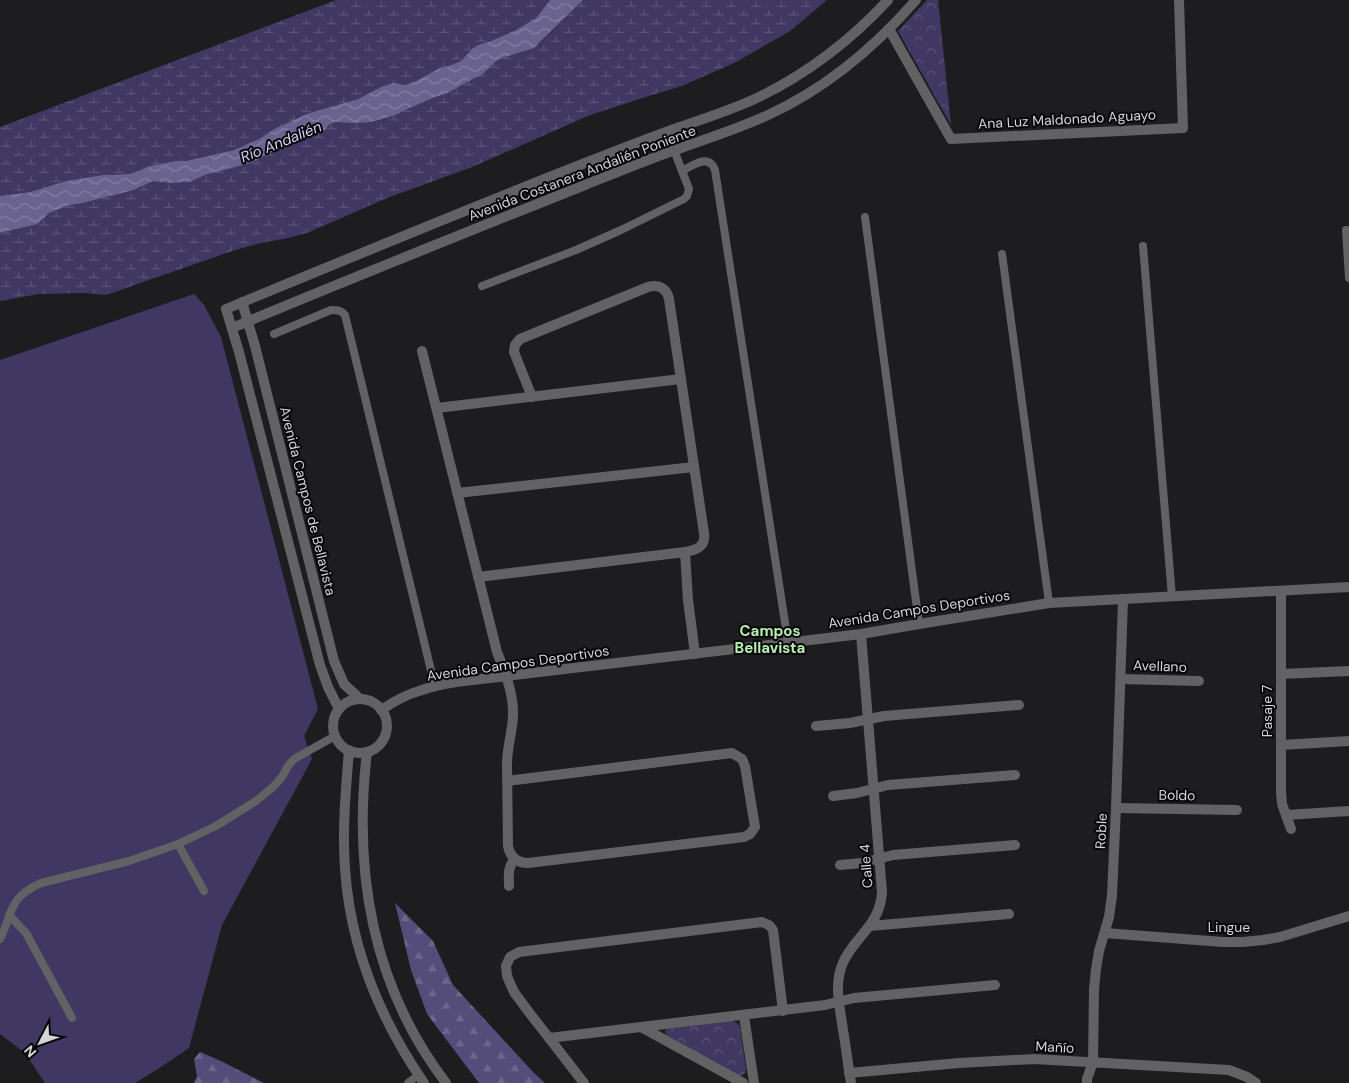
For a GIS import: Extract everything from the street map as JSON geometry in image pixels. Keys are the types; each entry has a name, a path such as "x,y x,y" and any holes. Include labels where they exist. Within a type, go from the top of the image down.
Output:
{"street":[{"name":"Avenida Costanera Andalién Poniente","path":"226,309 575,167 757,98 782,85 829,54 851,37 888,0"},
{"name":"Avenida Costanera Andalién Poniente","path":"232,328 601,178 744,126 793,102 840,72 889,29 916,0"},
{"name":"Ana Luz Maldonado Aguayo","path":"889,29 951,139 1183,128 1179,0"},
{"path":"478,577 693,551 703,545 705,537 668,294 662,287 652,286 517,342 514,352 532,397"},
{"name":"Avenida Campos de Bellavista","path":"242,302 255,346 334,661 344,684 360,699"},
{"name":"Avenida Campos de Bellavista","path":"226,309 240,352 320,666 339,709"},
{"path":"422,351 497,652 513,703 513,716 507,753 508,846 511,856 523,863 528,863 744,837 753,832 755,827 746,766 742,759 732,753 508,781"},
{"path":"436,408 681,379"},
{"path":"457,493 694,467"},
{"path":"685,552 694,654"},
{"name":"Avenida Campos Deportivos","path":"381,710 396,700 435,687 506,676 862,634 1049,603 1349,587"},
{"name":"Pasaje 7","path":"1281,591 1281,792 1282,804 1291,829"},
{"name":"Roble","path":"1087,1083 1093,1062 1094,990 1099,951 1109,917 1112,895 1123,599"},
{"name":"Calle 4","path":"850,1078 838,982 843,963 876,917 882,900 862,634"},
{"path":"1281,674 1349,671"},
{"name":"Avellano","path":"1121,679 1199,681"},
{"path":"360,699 372,702 381,710 386,722 385,735 378,746 368,752 358,753 343,747 335,736 333,722 339,709 348,702 360,699"},
{"path":"816,726 884,716 1019,706"},
{"path":"1281,745 1349,741"},
{"path":"349,750 344,848 347,889 353,926 368,977 382,1012 421,1079"},
{"path":"368,752 365,771 362,830 365,875 372,921 389,979 400,1006 423,1049 446,1083"},
{"path":"833,796 857,793 888,785 1015,775"},
{"name":"Boldo","path":"1116,808 1237,810"},
{"path":"1286,815 1349,811"},
{"path":"840,865 893,855 1015,845"},
{"path":"509,886 509,869 514,859"},
{"path":"870,926 1009,914"},
{"name":"Lingue","path":"1105,934 1243,942 1280,937 1349,916"},
{"path":"584,1083 514,992 507,976 506,966 510,957 514,954 762,922 769,925 773,930 783,1011"},
{"path":"549,1038 825,1006 854,998 995,985"},
{"path":"744,1016 754,1083"},
{"path":"643,1028 743,1083"},
{"name":"Mañío","path":"850,1078 1002,1060 1034,1059 1229,1070 1247,1076 1256,1083"}],"lane":[{"path":"482,286 576,250 679,202 687,196 688,189 674,150"},
{"path":"682,171 703,161 710,162 715,170 788,642"},
{"path":"865,217 919,624"},
{"path":"1346,230 1349,278"},
{"path":"1143,246 1172,597"},
{"path":"1002,254 1049,603"},
{"path":"274,334 330,310 338,310 345,315 435,687"},
{"path":"0,939 16,901 23,893 41,883 129,861 178,844 216,826 256,801 278,782 294,759 335,736"},
{"path":"178,844 204,891"},
{"path":"9,915 26,933 72,1018"},
{"path":"408,1083 421,1079"}],"green space":[{"path":"336,0 550,0 536,18 516,30 473,48 461,61 438,69 405,85 396,84 381,87 358,99 309,113 234,150 186,161 175,161 150,166 129,174 103,175 66,181 30,192 0,196 0,127"},
{"path":"583,0 827,0 790,31 736,62 682,86 590,115 472,167 387,198 307,233 235,250 106,295 85,293 39,294 0,301 0,233 38,224 49,213 70,205 134,190 153,181 169,183 190,182 205,175 251,163 288,143 324,131 330,124 336,122 371,122 396,115 446,94 482,75 502,58 522,52 540,43"},
{"path":"927,0 938,0 951,125 898,31"},
{"path":"194,294 204,305 221,337 318,709 304,736 312,759 222,925 189,1048 135,1083 45,1083 25,1053 0,1034 0,360"},
{"path":"395,903 433,941 453,985 545,1083 479,1083 427,1014 411,970"},
{"path":"732,1020 740,1027 746,1070 740,1076 667,1035 665,1032 667,1029"},
{"path":"200,1052 264,1083 194,1083 197,1076 194,1059"}],"water":[{"name":"Río Andalién","path":"550,0 583,0 534,48 502,58 482,75 446,94 396,115 371,122 336,122 330,124 324,131 288,143 251,163 205,175 190,182 169,183 153,181 134,190 70,205 49,213 38,224 0,233 0,196 30,192 66,181 103,175 129,174 150,166 175,161 186,161 234,150 309,113 358,99 393,83 405,85 438,69 461,61 473,48 516,30 536,18"}],"district":[{"name":"Campos Bellavista","path":"770,640"}]}
